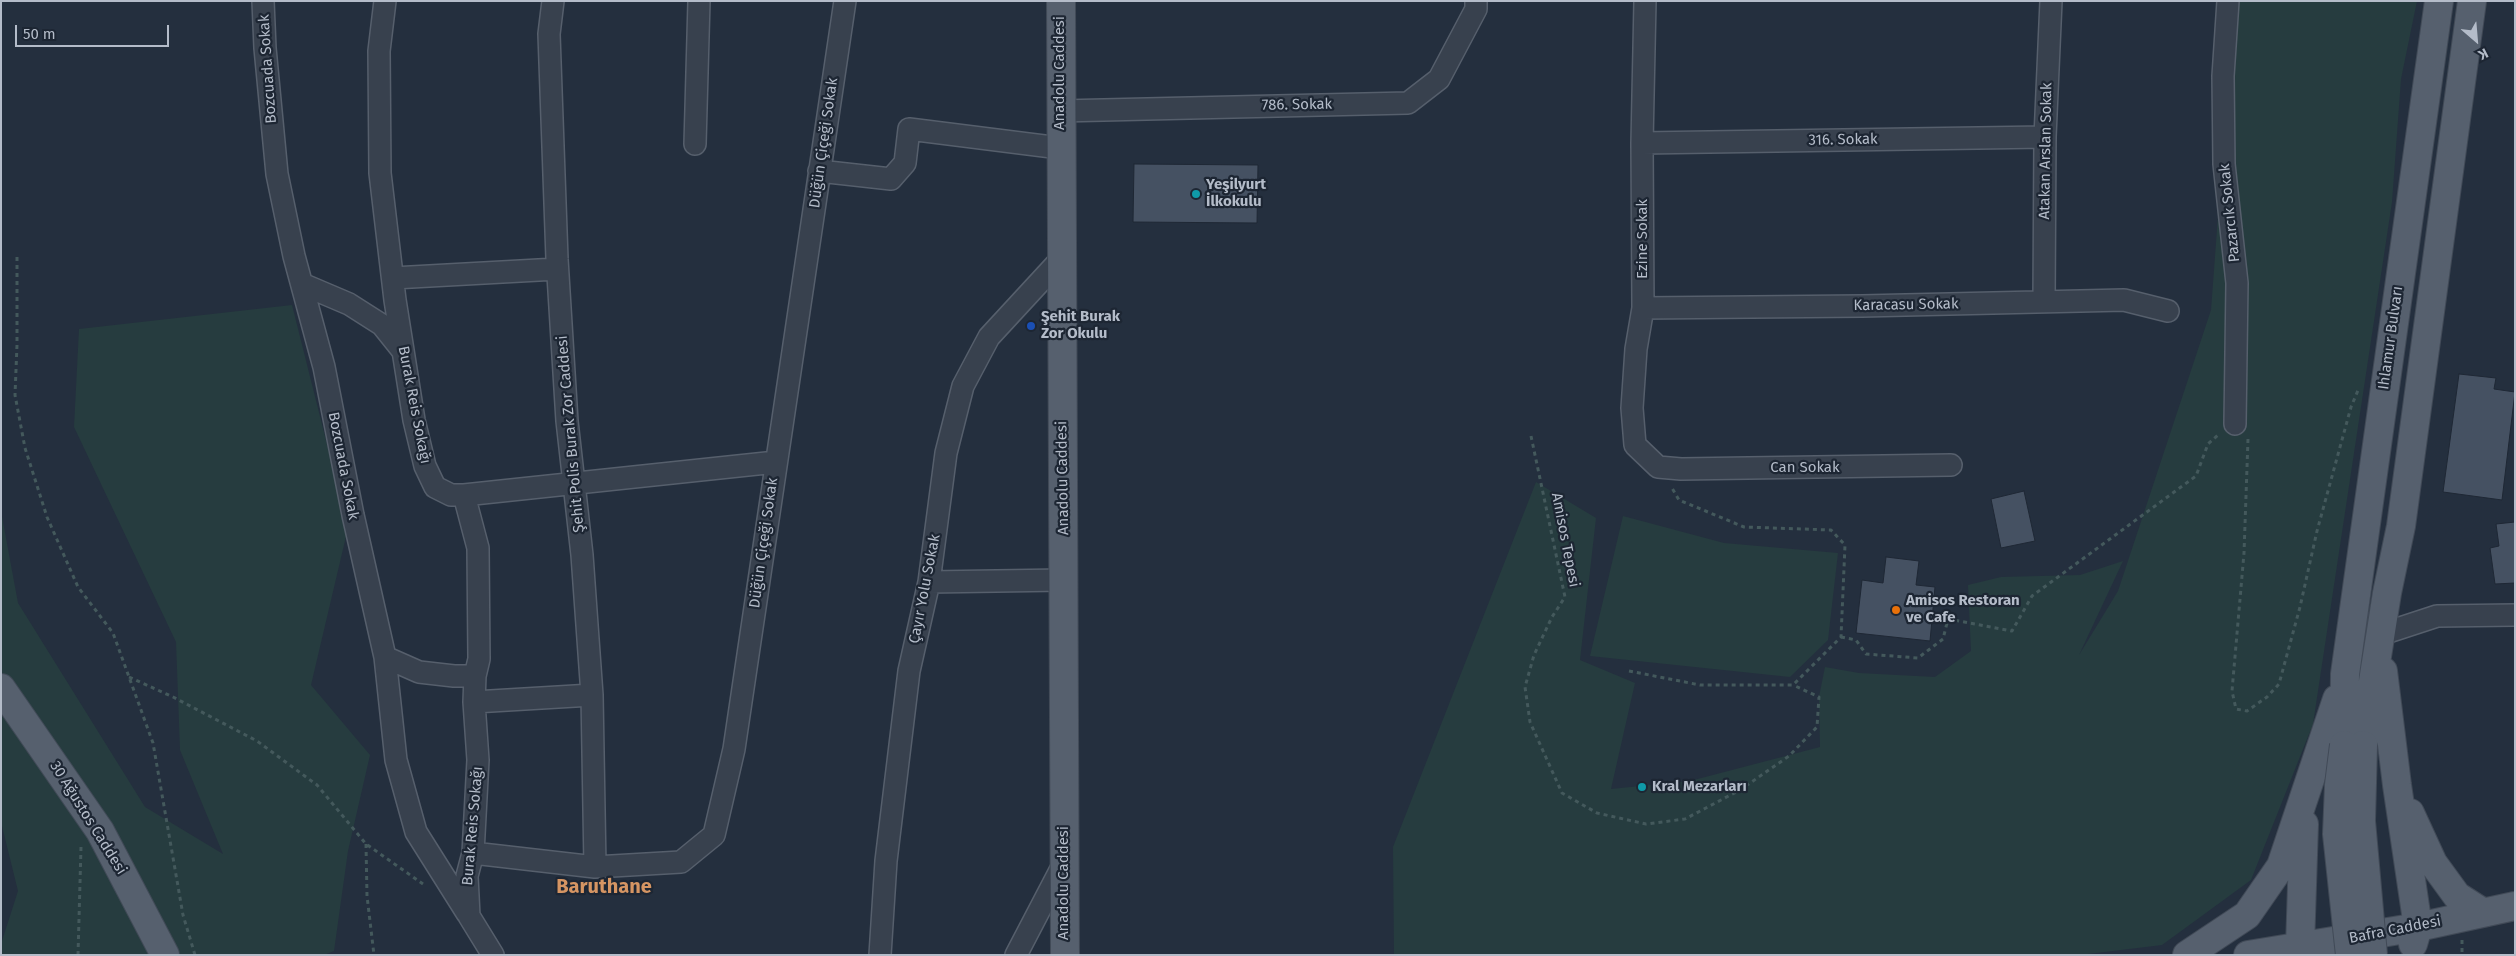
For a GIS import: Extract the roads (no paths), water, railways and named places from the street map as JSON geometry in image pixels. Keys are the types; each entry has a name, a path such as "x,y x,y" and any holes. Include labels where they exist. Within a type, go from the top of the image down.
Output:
{"main road":[{"name":"Anadolu Caddesi","path":"1061,1 1060,148 1065,955"},
{"name":"Ihlamur Bulvarı","path":"2345,674 2439,1"},
{"path":"2350,955 2337,834 2339,785 2353,745 2379,635 2401,526 2472,1"},
{"path":"2379,635 2416,936"},
{"path":"2345,674 2373,955"},
{"path":"2187,955 2247,915 2281,866 2345,674"},
{"name":"30 Ağustos Caddesi","path":"1,688 100,831 165,955"},
{"path":"2397,785 2433,863 2457,896 2482,912"},
{"path":"2304,951 2305,795"},
{"name":"Bafra Caddesi","path":"2350,955 2416,936 2482,912 2515,906"},
{"name":"Bafra Caddesi","path":"2248,955 2304,951 2416,936"}],"street":[{"name":"Bozcuada Sokak","path":"263,1 265,48 277,174 302,284 324,368 353,515 385,657 396,760 416,832 469,916"},
{"name":"Burak Reis Sokağı","path":"385,1 379,51 380,173 392,278 414,420 425,466 434,486 451,495 464,495 478,548 479,659 475,676 474,702 478,760 473,853 467,876 469,916 494,955"},
{"name":"Şehit Polis Burak Zor Caddesi","path":"552,1 549,34 558,269 567,421 582,555 592,695 595,867"},
{"path":"695,144 699,1"},
{"name":"Düğün Çiçeği Sokak","path":"473,853 595,867 681,862 714,835 734,750 845,1"},
{"name":"786. Sokak","path":"1060,111 1408,103 1440,79 1476,9 1476,1"},
{"name":"Ezine Sokak","path":"1645,1 1642,143 1643,308 1636,349 1632,408 1635,445 1658,467"},
{"name":"Atakan Arslan Sokak","path":"2044,301 2045,137 2050,1"},
{"name":"Pazarcık Sokak","path":"2228,1 2223,76 2224,164 2237,283 2235,424"},
{"path":"819,170 891,179 905,163 909,130 1060,148"},
{"name":"316. Sokak","path":"1642,143 2045,137"},
{"name":"Çayır Yolu Sokak","path":"880,955 886,861 909,671 929,582 946,453 963,386 989,337 1061,259"},
{"path":"392,278 558,269"},
{"path":"302,284 349,304 382,325 403,352"},
{"name":"Karacasu Sokak","path":"1643,308 1862,306 2124,300 2168,311"},
{"path":"464,495 776,462"},
{"name":"Can Sokak","path":"1658,467 1682,469 1951,465"},
{"path":"929,582 1064,580"},
{"path":"2379,635 2436,616 2515,614"},
{"path":"385,657 419,672 475,676"},
{"path":"474,702 592,695"},
{"path":"1016,955 1064,862"}],"place":[{"name":"Yeşilyurt İlkokulu","path":"1196,194"},
{"name":"Şehit Burak Zor Okulu","path":"1031,326"},
{"name":"Amisos Restoran ve Cafe","path":"1896,610"},
{"name":"Kral Mezarları","path":"1642,787"}],"district":[{"name":"Baruthane","path":"604,887"}]}
